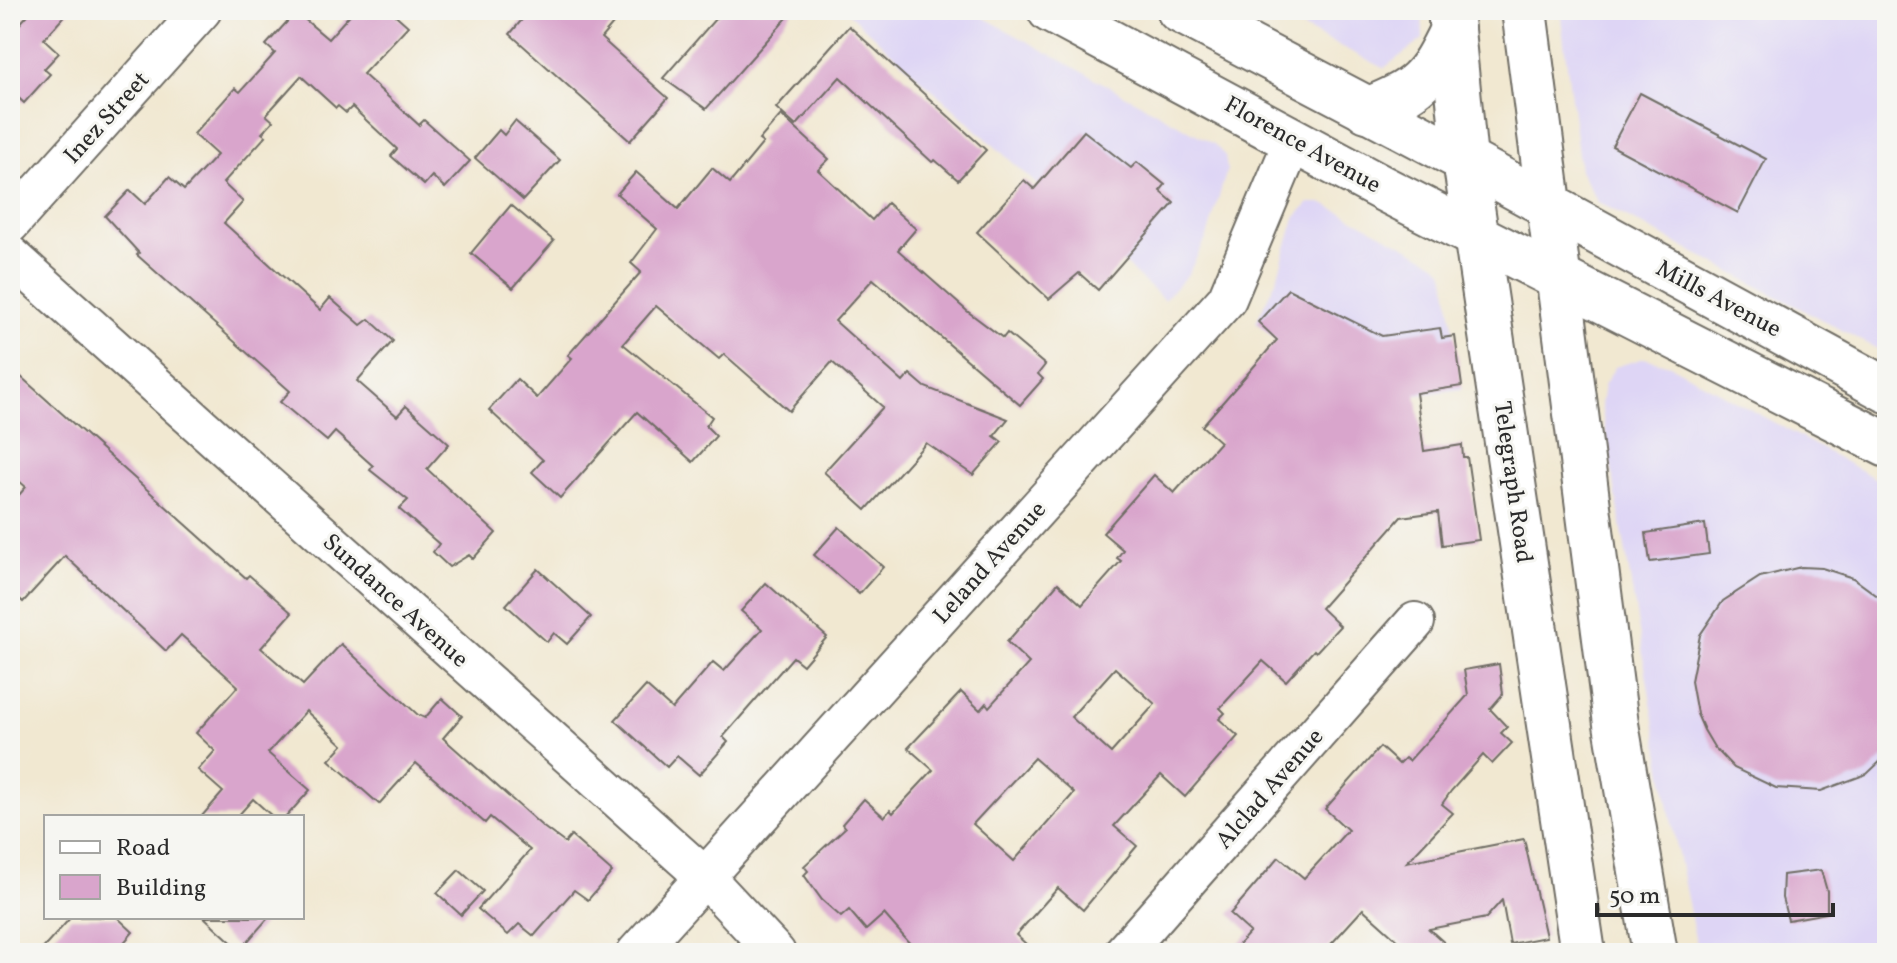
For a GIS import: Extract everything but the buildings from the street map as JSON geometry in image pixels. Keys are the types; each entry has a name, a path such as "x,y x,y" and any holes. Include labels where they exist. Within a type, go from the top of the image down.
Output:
{"main road":[{"name":"Florence Avenue","path":"1050,10 1293,141 1557,274"},
{"path":"1179,10 1551,206"},
{"path":"1524,10 1616,724 1655,953"},
{"path":"1367,110 1396,98 1426,78 1451,20"},
{"name":"Telegraph Road","path":"1451,20 1465,160 1583,953"},
{"name":"Mills Avenue","path":"1551,206 1887,390"},
{"path":"1557,274 1887,445"}],"street":[{"name":"Inez Street","path":"10,224 202,10"},
{"name":"Leland Avenue","path":"636,953 1227,299 1293,141"},
{"name":"Sundance Avenue","path":"10,255 705,877 776,953"},
{"name":"Alclad Avenue","path":"1123,953 1415,622"}],"shaded area":[{"path":"970,10 1214,144 1225,156 1227,170 1207,237 1188,274 1164,300 847,12"},
{"path":"1267,10 1422,10 1423,39 1384,68"},
{"path":"1560,10 1887,10 1887,354 1598,202 1580,170"},
{"path":"1309,203 1321,203 1343,213 1438,264 1445,273 1462,389 1347,405 1256,322 1277,278 1295,218"},
{"path":"1644,358 1670,365 1887,485 1887,953 1698,953 1669,809 1601,405 1604,385 1615,367"}]}
